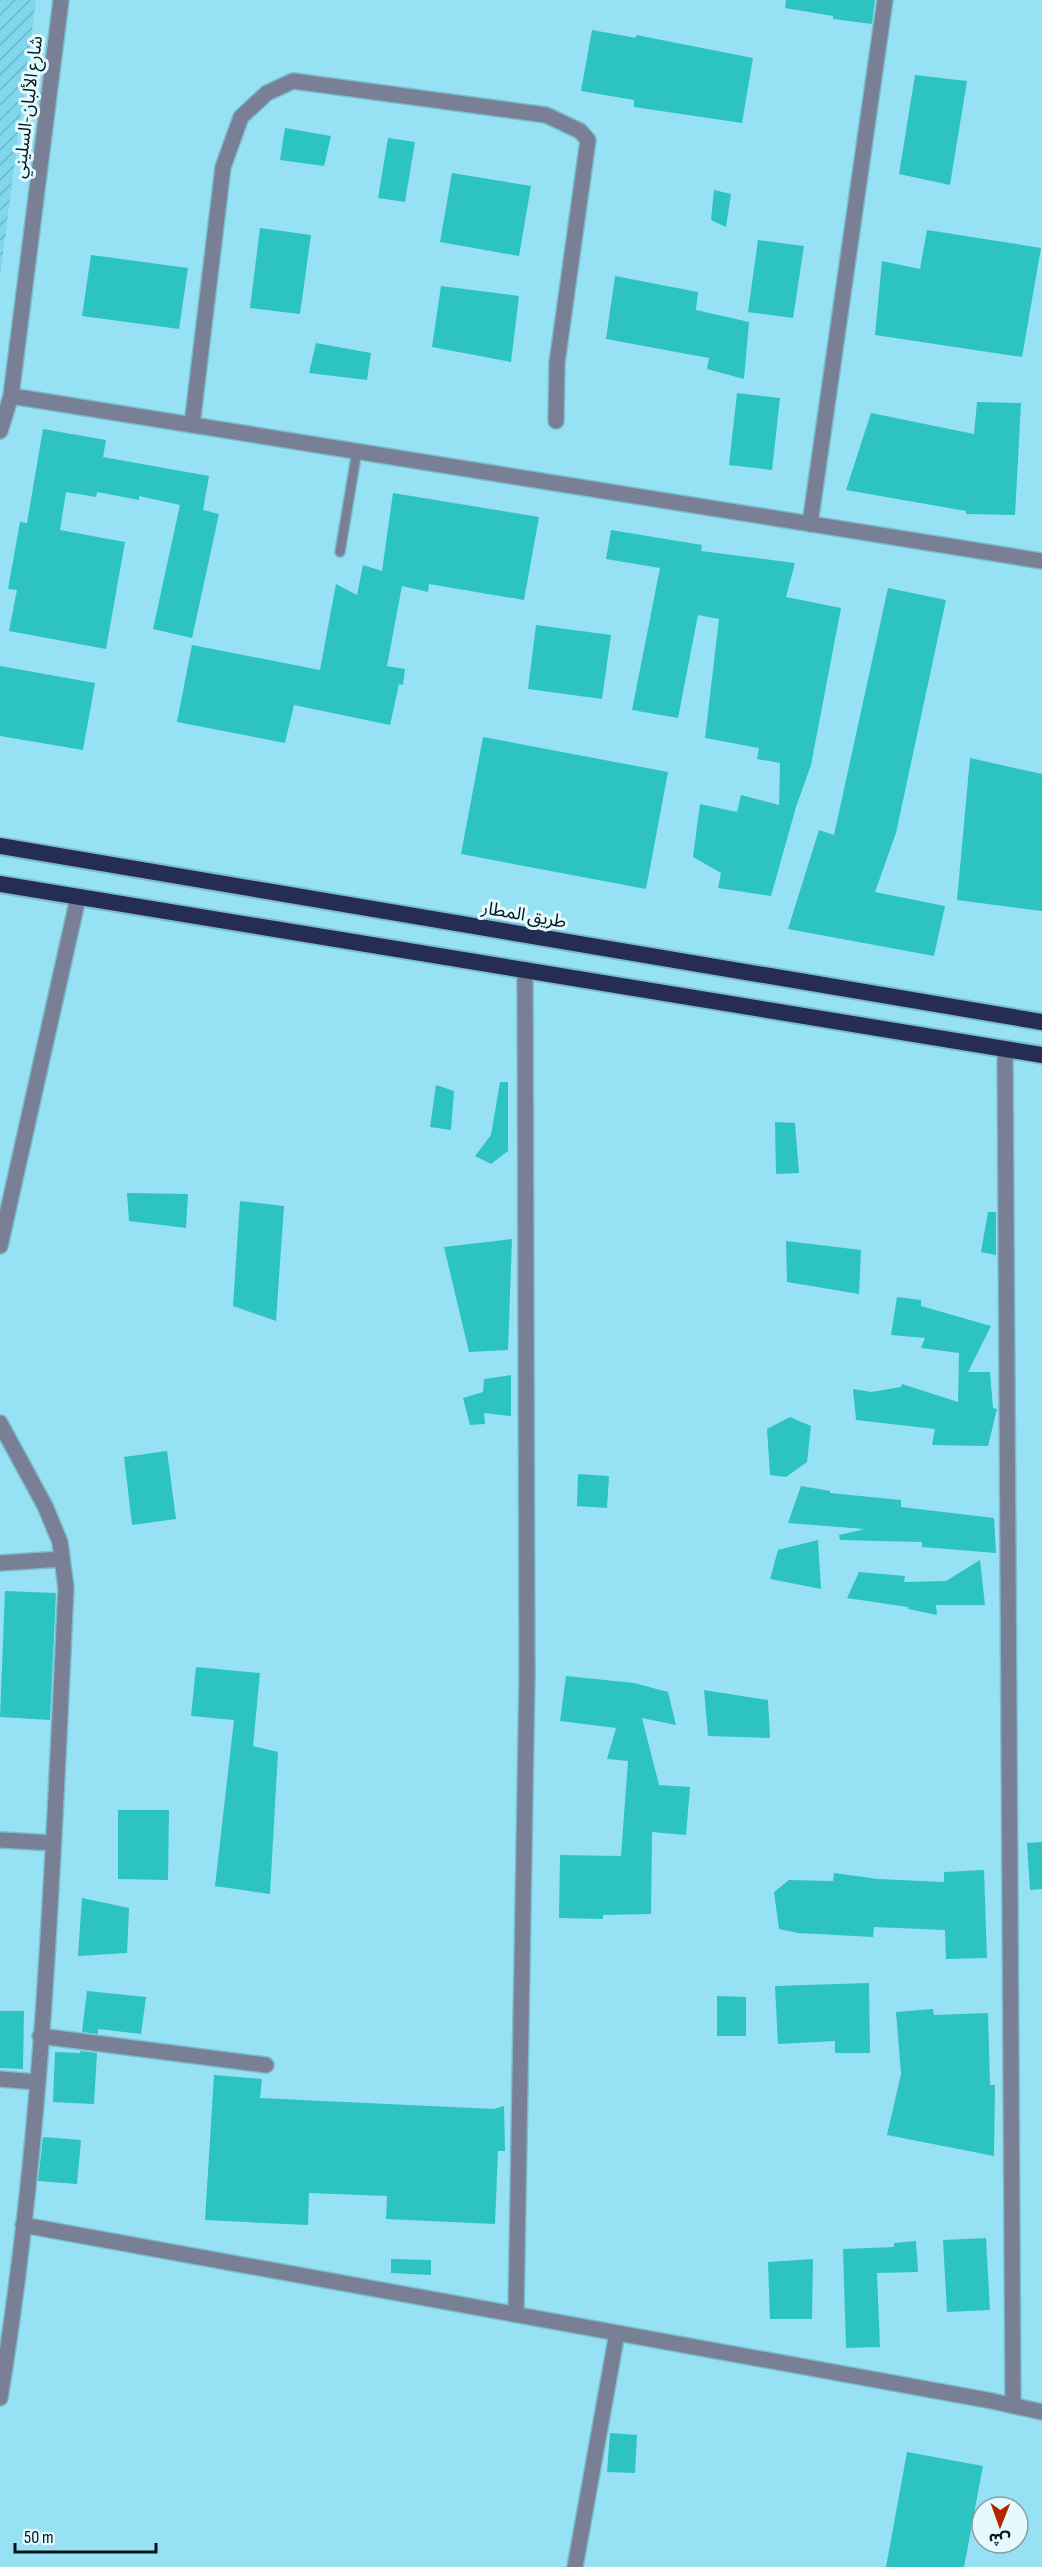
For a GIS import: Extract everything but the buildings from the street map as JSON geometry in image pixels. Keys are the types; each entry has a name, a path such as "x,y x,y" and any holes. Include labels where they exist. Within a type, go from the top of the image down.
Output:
{"highway":[{"name":"طريق المطار","path":"0,846 1042,1022"},
{"path":"0,884 1042,1055"}],"street":[{"name":"شارع الألبان-السليني","path":"0,431 61,0"},
{"path":"810,524 885,0"},
{"path":"192,425 223,167 241,117 267,93 293,81 546,115 580,131 588,140 556,363 555,421"},
{"path":"5,395 1042,561"},
{"path":"0,1246 78,898"},
{"path":"516,2313 527,1676 525,969"},
{"path":"1005,1049 1013,2406"},
{"path":"0,1423 45,1506 60,1542 66,1588 53,1844 40,2036 23,2225 7,2317 0,2398"},
{"path":"0,1563 62,1559"},
{"path":"0,1840 53,1844"},
{"path":"40,2036 266,2065"},
{"path":"0,2079 36,2082"},
{"path":"23,2225 516,2313 1042,2412"},
{"path":"575,2567 617,2333"}],"lane":[{"path":"340,552 357,451"}],"shaded area":[{"path":"0,0 36,0 0,276"}]}
